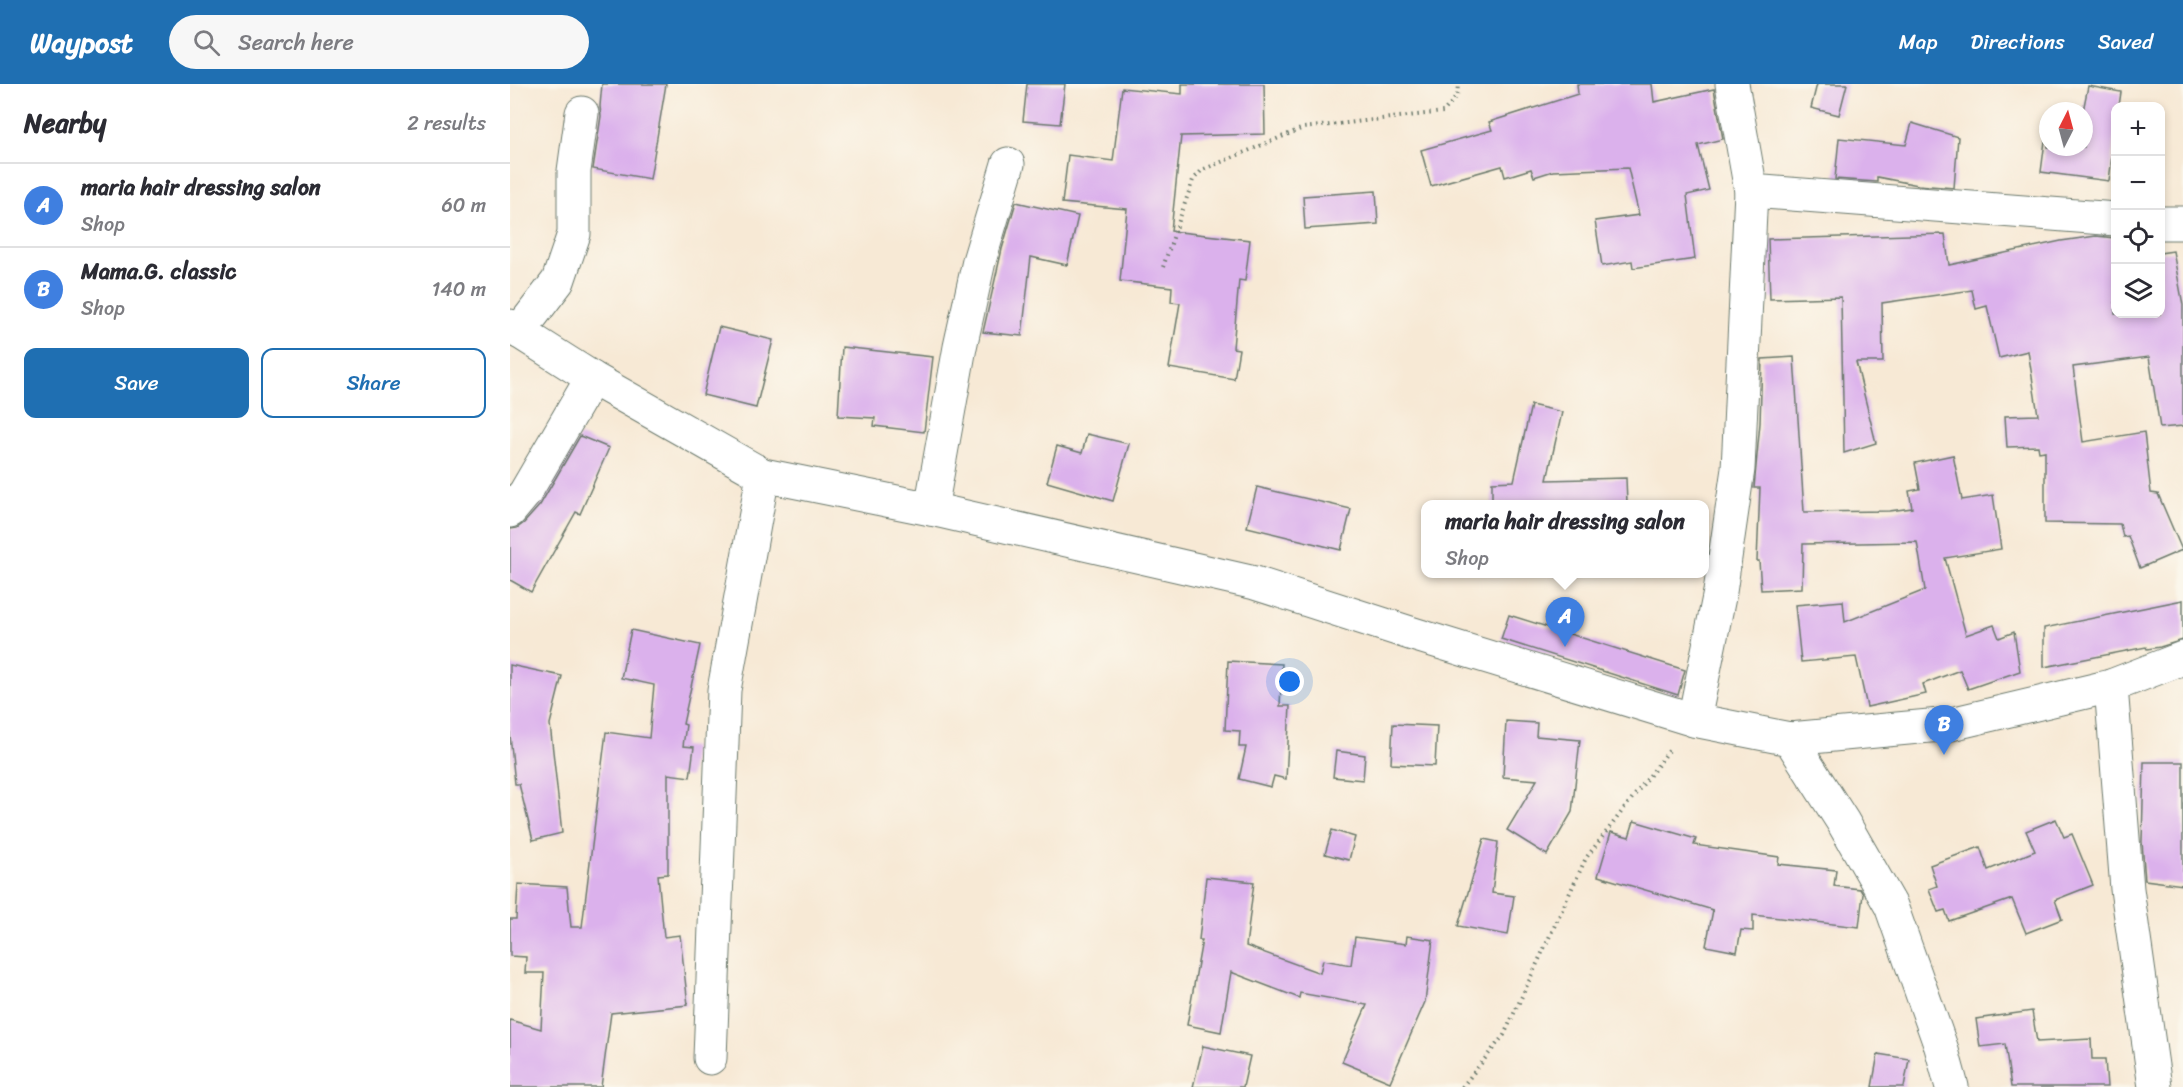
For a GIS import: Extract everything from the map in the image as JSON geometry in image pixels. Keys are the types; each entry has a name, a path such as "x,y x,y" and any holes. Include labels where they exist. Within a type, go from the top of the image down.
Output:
{"street":[{"path":"1694,720 1720,592 1738,469 1751,191 1732,84"},
{"path":"582,113 574,171 574,234 558,281 515,329 592,378 763,475 931,509 1255,583 1694,720 1790,739 1950,723 2111,686 2183,658"},
{"path":"931,509 960,347 979,261 1008,164"},
{"path":"1751,191 2111,219"},
{"path":"2165,223 2183,223"},
{"path":"510,511 525,493 592,378"},
{"path":"710,1058 723,690 763,475"},
{"path":"2111,686 2127,889 2155,1087"},
{"path":"1790,739 1843,822 1891,906 1941,1047 1952,1087"}],"path":[{"path":"1163,267 1193,180 1202,170 1303,128 1443,112 1457,96 1458,84"},
{"path":"1462,1087 1504,1035 1586,858 1694,720"}],"building":[{"path":"602,84 666,84 650,179 593,169 601,116"},
{"path":"1027,84 1065,84 1060,124 1023,121"},
{"path":"1182,84 1264,84 1265,134 1181,136 1171,231 1250,240 1245,281 1239,280 1233,348 1239,349 1234,379 1169,368 1180,303 1171,302 1172,287 1120,281 1127,209 1062,203 1068,155 1113,161 1122,88 1182,94"},
{"path":"1577,84 1652,84 1654,102 1714,89 1723,139 1698,145 1709,190 1687,195 1695,259 1633,268 1632,261 1602,266 1595,221 1639,215 1628,168 1553,171 1534,177 1531,169 1505,177 1502,166 1431,186 1421,150 1492,130 1489,122 1578,94"},
{"path":"1817,84 1847,84 1839,115 1811,108"},
{"path":"2088,86 2121,92 2120,102 2111,102 2109,181 2041,172 2043,156 2093,156 2093,102 2085,102"},
{"path":"1912,123 1958,137 1954,188 1918,185 1877,177 1877,182 1835,179 1839,138 1906,145"},
{"path":"1376,191 1378,224 1305,229 1303,196"},
{"path":"1016,202 1078,216 1067,265 1031,257 1022,336 983,332 1002,249"},
{"path":"1945,234 1949,265 2061,241 2096,236 2111,238 2111,318 2165,318 2165,252 2173,251 2183,305 2183,426 2160,428 2149,357 2073,367 2083,442 2144,432 2151,493 2158,494 2182,550 2140,568 2128,536 2123,537 2120,524 2045,523 2045,451 2039,452 2038,446 2007,447 2005,416 2038,415 2028,351 1999,358 1987,306 1976,309 1972,290 1882,303 1883,362 1856,362 1876,443 1844,453 1841,297 1770,299 1768,239"},
{"path":"719,327 773,340 756,408 703,395"},
{"path":"842,347 933,357 924,432 874,426 875,418 838,416"},
{"path":"1794,357 1804,512 1889,511 1912,508 1909,491 1920,489 1915,463 1953,455 1962,500 1993,495 2001,549 1945,558 1966,635 1994,625 1999,638 2014,632 2020,671 1968,689 1960,670 1923,684 1926,694 1867,707 1856,657 1801,662 1795,605 1843,601 1845,622 1925,590 1917,542 1803,544 1802,588 1761,590 1759,561 1757,561 1760,488 1754,488 1760,423 1762,359"},
{"path":"1531,405 1562,412 1547,480 1626,478 1627,500 1492,500 1492,482 1514,481"},
{"path":"1087,434 1129,444 1113,501 1047,482 1057,446 1082,453"},
{"path":"580,436 609,448 580,514 576,512 531,592 510,580 510,529 517,528 524,523 540,505"},
{"path":"1257,487 1351,509 1341,550 1247,527"},
{"path":"2183,600 2183,640 2160,647 2147,649 2146,647 2044,667 2044,628"},
{"path":"1509,615 1685,670 1678,695 1501,639"},
{"path":"631,630 700,645 683,724 686,725 683,746 694,747 690,777 668,774 668,874 658,875 664,937 680,935 688,1005 611,1013 601,1087 510,1087 510,1020 541,1029 544,973 525,973 526,957 510,956 510,919 516,919 518,884 567,887 571,927 582,927 606,732 649,738 654,685 621,678"},
{"path":"1228,661 1282,664 1280,706 1290,706 1286,779 1274,776 1271,787 1239,779 1246,747 1239,747 1240,731 1225,730"},
{"path":"510,665 562,676 550,724 562,833 533,840 519,784 515,784 510,735"},
{"path":"1506,721 1537,723 1536,736 1580,740 1572,812 1547,855 1507,830 1537,780 1503,777"},
{"path":"1393,724 1437,726 1435,766 1391,764"},
{"path":"1336,751 1365,755 1363,780 1333,777"},
{"path":"2144,762 2183,762 2183,885 2145,880 2142,842"},
{"path":"2056,819 2064,837 2072,834 2093,885 2055,900 2062,919 2026,933 2012,899 1949,921 1945,910 1938,912 1929,889 1937,886 1930,865 1980,847 1988,870 2035,851 2026,831"},
{"path":"1634,821 1696,839 1694,845 1779,857 1778,864 1836,870 1834,886 1860,889 1863,894 1859,927 1753,915 1753,931 1741,930 1737,952 1706,946 1713,910 1598,876 1611,832 1629,837"},
{"path":"1332,830 1355,837 1349,860 1325,854"},
{"path":"1484,839 1498,842 1492,893 1514,896 1508,935 1458,926"},
{"path":"1206,877 1254,882 1246,946 1320,973 1323,960 1351,965 1355,937 1406,944 1407,936 1433,940 1425,1002 1390,1082 1342,1062 1367,1005 1300,993 1299,998 1231,972 1221,1032 1187,1025 1202,940 1199,940"},
{"path":"2032,1011 2037,1042 2091,1039 2092,1059 2105,1059 2107,1087 2011,1087 2005,1044 1980,1047 1976,1019"},
{"path":"1203,1046 1250,1056 1243,1087 1193,1087"},
{"path":"1878,1054 1909,1059 1904,1087 1872,1087"}],"place":[{"name":"maria hair dressing salon","path":"1565,647"},
{"name":"Mama.G. classic","path":"1944,755"}]}
